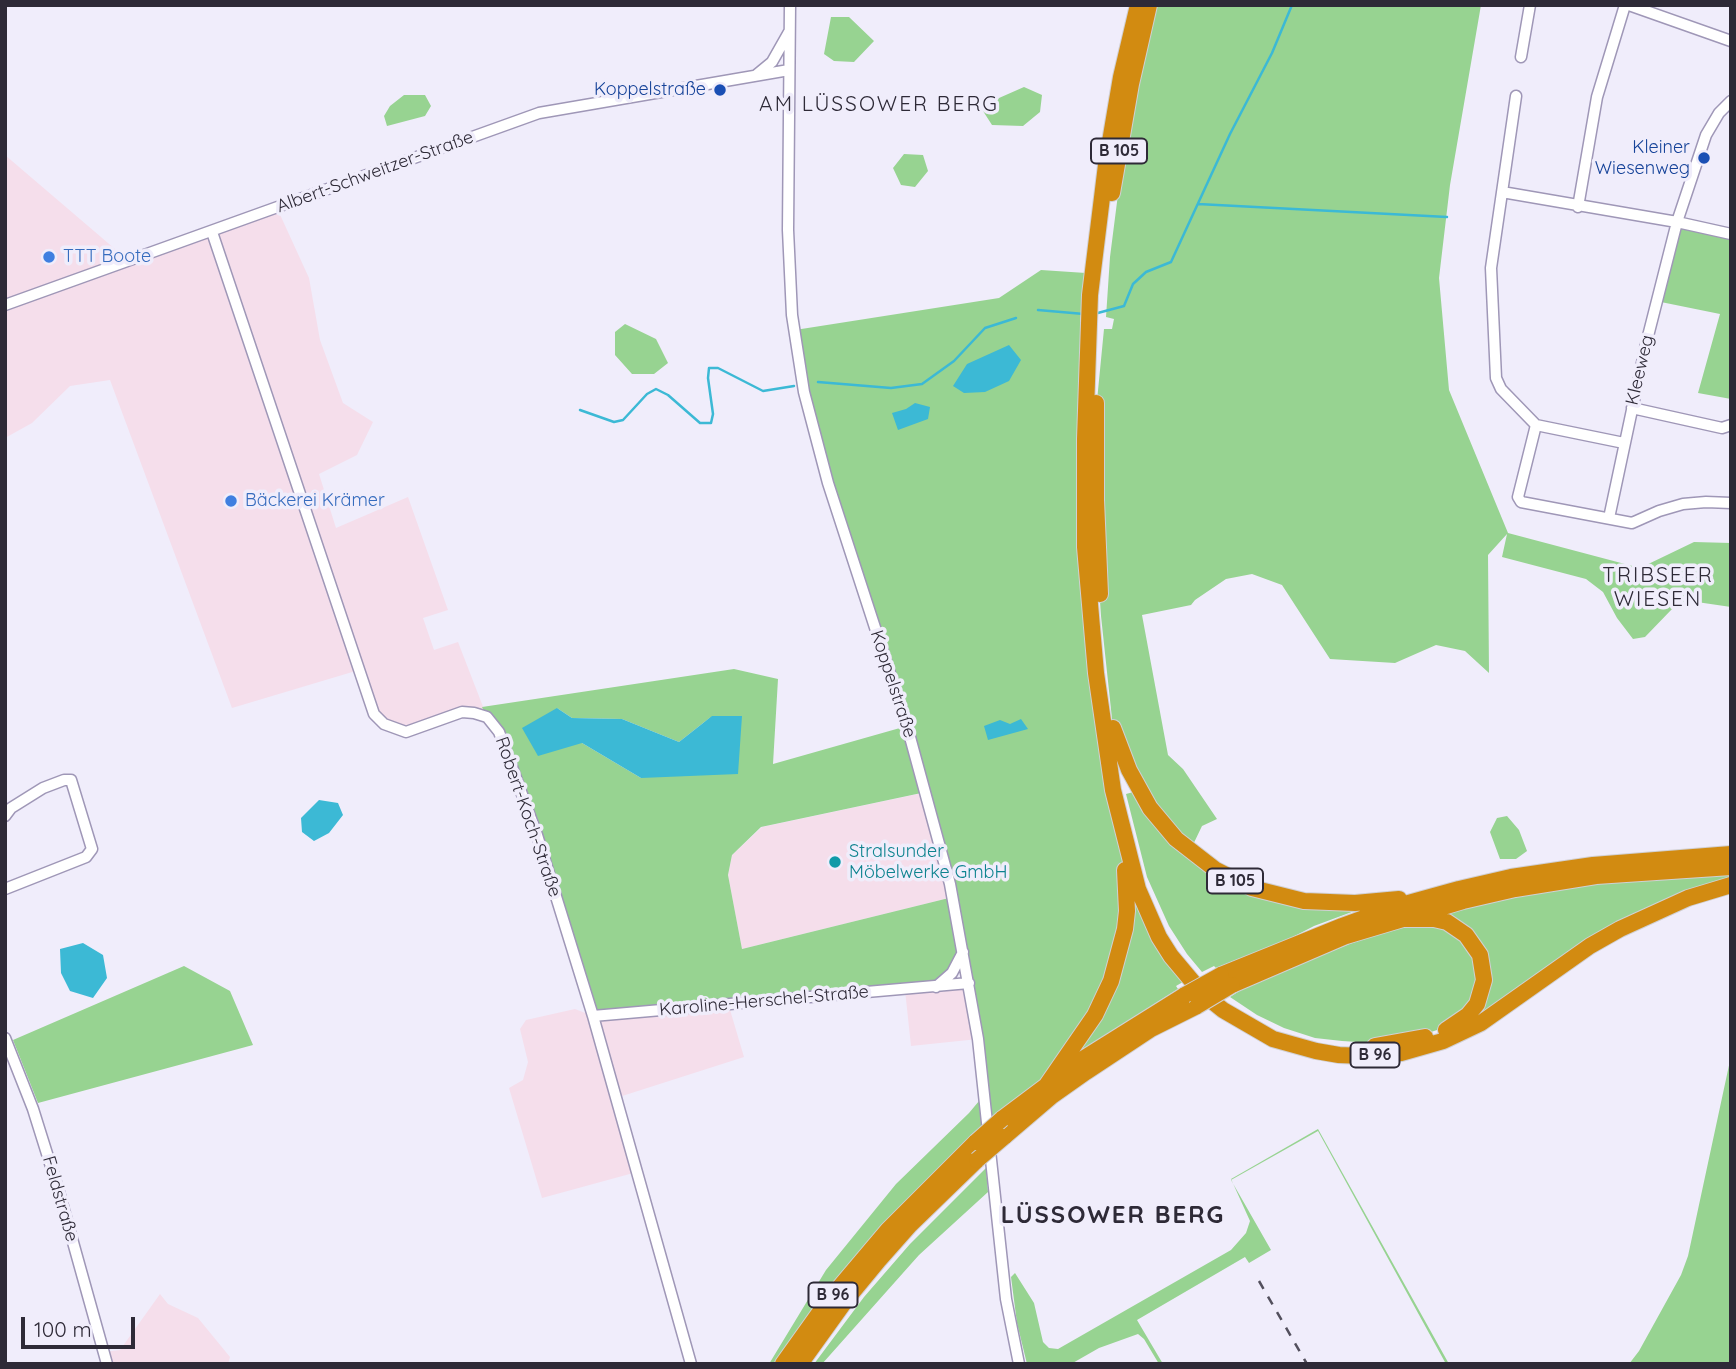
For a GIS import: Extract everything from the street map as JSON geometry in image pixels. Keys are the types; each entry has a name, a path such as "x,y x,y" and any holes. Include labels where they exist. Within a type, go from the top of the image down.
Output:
{"highway":[{"name":"B 105","path":"1116,806 1096,673 1086,547 1085,439 1105,165 1121,77 1138,5"},
{"name":"B 105","path":"1095,298 1131,84 1149,5"},
{"name":"B 105","path":"1093,328 1097,557 1101,615 1113,728 1139,791 1162,823 1202,860 1233,880 1269,894 1318,902 1355,903 1433,896"},
{"name":"B 96","path":"1113,728 1129,828 1153,906 1179,951 1211,987 1230,1003 1266,1024 1301,1038 1328,1043 1377,1046 1435,1035 1454,1027 1477,1004 1481,993 1484,969 1480,955 1466,935 1447,922 1434,919 1400,919"},
{"name":"B 96","path":"1116,806 1130,863 1148,914 1171,956 1202,993 1240,1022 1273,1039 1339,1055 1401,1053 1458,1035 1493,1015 1590,946 1620,929 1688,898 1731,886"},
{"name":"B 96","path":"1046,1086 1095,1016 1118,961 1125,929 1127,889 1116,806"},
{"name":"B 96","path":"783,1364 828,1301 909,1207 1002,1119 1124,1032 1342,926 1433,896 1511,877 1561,869 1639,859 1731,854"},
{"name":"B 96","path":"1227,980 1400,919 1475,898 1553,882 1640,872 1731,867"},
{"name":"B 96","path":"800,1364 879,1260 910,1225 977,1160 1052,1096 1191,1000"}],"street":[{"name":"Koppelstraße","path":"790,5 788,230 792,315 804,392 828,483 927,792 950,884 979,1052 1006,1299 1019,1364"},
{"path":"1521,57 1530,5"},
{"path":"1578,207 1597,97 1627,5 1731,41"},
{"path":"754,76 772,62 789,32"},
{"name":"Albert-Schweitzer-Straße","path":"5,305 539,113 789,70"},
{"path":"1517,96 1491,268 1496,378 1501,390 1536,425 1624,443"},
{"name":"Kleeweg","path":"1609,518 1662,276 1677,222 1706,135 1718,113 1731,101"},
{"path":"1502,192 1731,234"},
{"name":"Robert-Koch-Straße","path":"212,232 374,714 384,724 406,732 462,712 474,713 487,718 499,732 537,835 593,1016 691,1364"},
{"path":"1632,408 1722,428 1731,425"},
{"path":"1536,425 1518,497 1521,502 1632,523 1683,504 1731,503"},
{"path":"5,816 11,808 43,788 71,780 92,849 86,857 5,889"},
{"path":"936,987 952,973 963,952"},
{"name":"Karoline-Herschel-Straße","path":"593,1016 968,984"},
{"name":"Feldstraße","path":"5,1038 33,1109 107,1364"}],"shaded area":[{"path":"5,155 115,249 117,265 277,208 309,278 320,340 343,403 373,422 357,455 319,474 336,528 408,497 448,610 423,618 434,650 458,642 487,717 474,713 406,732 384,724 359,670 232,708 110,380 70,386 32,423 5,438"},
{"path":"927,792 953,897 742,949 728,875 732,855 762,827"},
{"path":"969,983 978,1039 911,1046 905,990"},
{"path":"728,1003 744,1057 616,1098 637,1172 542,1198 509,1088 523,1080 528,1062 520,1029 526,1020 575,1009 593,1016"},
{"path":"160,1294 168,1304 198,1318 230,1357 228,1364 107,1364 104,1352 120,1350"}],"green space":[{"path":"1154,5 1481,5 1450,185 1439,278 1449,390 1508,533 1640,568 1694,542 1731,543 1731,607 1690,601 1673,608 1645,637 1633,639 1617,618 1603,592 1586,579 1502,557 1507,534 1488,555 1489,673 1465,651 1436,645 1395,663 1330,659 1282,585 1252,574 1226,579 1191,605 1142,615 1168,755 1183,769 1217,819 1202,826 1190,851 1176,839 1113,728 1097,557 1096,411 1104,329 1112,329 1114,319 1106,317 1110,257 1122,163"},
{"path":"831,17 849,17 874,41 854,62 834,61 824,54"},
{"path":"1024,87 1042,95 1040,112 1023,126 992,125 983,111 999,98"},
{"path":"404,95 425,95 431,106 425,116 387,126 384,116 390,106"},
{"path":"904,154 923,155 928,171 915,187 901,185 893,168"},
{"path":"1677,222 1731,234 1731,399 1698,393 1720,314 1656,301"},
{"path":"1041,270 1086,273 1080,322 1087,328 1085,495 1126,872 1125,929 1083,1035 783,1364 769,1364 826,1270 896,1184 984,1095 963,953 936,987 593,1016 519,783 482,707 734,669 778,679 773,764 907,726 828,483 795,330 999,298","holes":["557,708 572,718 622,719 679,742 712,716 641,778 582,743","926,792 953,897 742,949 728,875 732,855 761,827"]},
{"path":"625,324 656,339 668,363 654,374 632,374 615,355 615,332"},
{"path":"1137,791 1155,819 1248,889 1376,903 1202,972 1169,926 1147,877 1126,794"},
{"path":"1507,816 1519,830 1527,851 1516,859 1500,859 1490,832 1497,818"},
{"path":"1731,874 1731,882 1672,901 1596,939 1515,996 1463,1028 1445,1037 1411,1047 1358,1053 1299,1044 1265,1031 1220,1003 1223,1001 1278,1032 1319,1045 1366,1049 1434,1038 1458,1028 1471,1017 1481,1004 1488,973 1481,946 1466,928 1438,914 1544,891 1586,885 1648,878"},
{"path":"1130,881 1188,979 1176,986 1178,989 1077,1053 1096,1021"},
{"path":"1414,923 1450,926 1480,960 1475,1000 1446,1027 1413,1038 1374,1043 1315,1038 1284,1028 1257,1015 1230,997 1352,943"},
{"path":"184,966 230,991 253,1045 38,1103 13,1040"},
{"path":"1731,1056 1731,1364 1629,1364 1681,1275 1688,1256"},
{"path":"1318,1129 1449,1364 1446,1364 1318,1131 1231,1180"},
{"path":"986,1168 988,1192 919,1255 822,1364 814,1364 864,1297 910,1244"},
{"path":"1233,1184 1271,1250 1249,1263 1245,1257 1137,1320 1163,1364 1159,1364 1138,1334 1099,1348 1071,1364 1027,1364 1017,1323 1011,1277 1015,1273 1034,1303 1043,1342 1049,1348 1058,1349 1231,1250 1246,1233 1250,1221"}],"water":[{"path":"1009,345 1021,360 1009,381 985,392 964,393 953,386 967,364"},
{"path":"915,403 930,407 928,419 898,430 892,413"},
{"path":"557,708 572,718 622,719 679,742 712,716 742,716 738,774 641,778 582,743 538,756 522,728"},
{"path":"1021,719 1028,729 988,740 984,726 1000,720 1010,724"},
{"path":"319,800 338,803 343,815 329,833 314,841 302,832 301,818"},
{"path":"83,943 103,955 107,978 93,998 70,991 61,973 60,949"}],"waterway":[{"path":"1094,314 1124,306 1133,284 1146,272 1171,262 1230,134 1272,53 1292,5"},
{"path":"1198,204 1447,217"},
{"path":"1038,310 1084,314"},
{"path":"818,382 891,388 922,384 954,361 985,328 1016,318"},
{"path":"580,410 614,422 623,420 647,394 656,389 668,395 700,423 711,423 713,414 709,368 718,368 763,391 794,386"}],"railway":[{"path":"1259,1281 1307,1364"}],"place":[{"name":"Koppelstraße","path":"720,90"},
{"name":"Kleiner Wiesenweg","path":"1704,158"},
{"name":"TTT Boote","path":"49,257"},
{"name":"Bäckerei Krämer","path":"231,501"},
{"name":"Stralsunder Möbelwerke GmbH","path":"835,862"}],"district":[{"name":"AM LÜSSOWER BERG","path":"879,105"},
{"name":"TRIBSEER WIESEN","path":"1658,588"},
{"name":"LÜSSOWER BERG","path":"1113,1216"}]}
